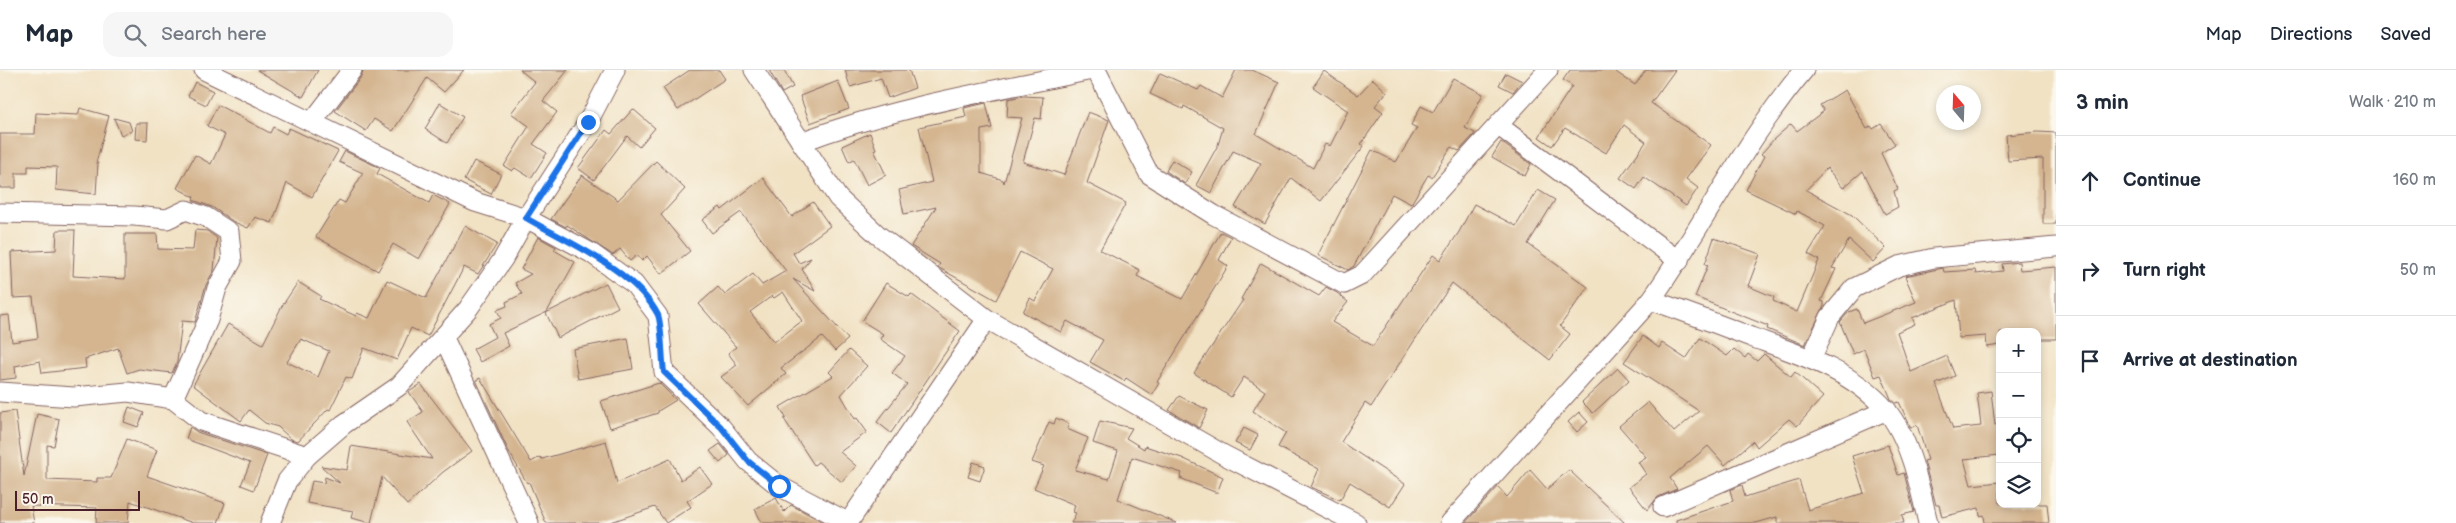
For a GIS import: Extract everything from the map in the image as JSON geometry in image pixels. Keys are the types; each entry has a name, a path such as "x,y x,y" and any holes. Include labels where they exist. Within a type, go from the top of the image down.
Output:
{"street":[{"path":"204,70 232,75 312,122 390,162 475,202 526,218 591,254 634,284 658,316 664,372 721,427 748,461 779,486 848,523 987,318"},
{"path":"312,122 352,70"},
{"path":"270,523 287,481 307,456 344,424 399,386 444,338 503,259 526,218 588,122 615,70"},
{"path":"754,70 838,198 878,235 987,318 1224,455 1356,523"},
{"path":"801,142 867,119 1092,70"},
{"path":"1096,70 1149,174 1214,215 1344,284 1362,275 1499,126 1546,71"},
{"path":"1450,523 1651,300 1679,261 1756,138 1804,70"},
{"path":"1499,126 1679,261"},
{"path":"0,213 134,216 167,220 186,210 206,217 230,232 232,260 217,288 208,320 173,399"},
{"path":"1811,359 1830,317 1854,288 1900,266 1934,258 2056,247"},
{"path":"1651,300 1811,359 1857,384 1887,410 1903,439 1918,479 1928,523"},
{"path":"444,338 529,523"},
{"path":"0,392 74,397 128,392 173,399 201,421 307,456"},
{"path":"1663,507 1887,410"}],"building":[{"path":"257,70 318,70 303,97"},
{"path":"363,70 464,70 444,92 427,78 393,131 374,119 366,131 335,111 361,77"},
{"path":"520,70 568,70 543,101 557,112 533,144 547,153 531,178 515,168 512,171 504,166 529,126 511,113 535,82"},
{"path":"690,70 719,70 725,79 678,110 663,88"},
{"path":"769,70 784,70 793,87 782,93"},
{"path":"845,70 909,70 915,88 888,98 881,78 850,87"},
{"path":"1236,70 1252,70 1279,82 1256,134 1313,168 1325,144 1330,146 1348,111 1313,87 1324,71 1358,95 1373,79 1387,92 1375,106 1383,112 1361,144 1364,146 1321,201 1291,178 1265,224 1235,207 1261,163 1233,151 1211,193 1196,185 1218,145 1223,128 1184,106 1183,109 1150,94 1160,73 1198,90 1201,86 1222,98"},
{"path":"1570,70 1613,70 1635,85 1646,70 1675,70 1651,103 1711,145 1686,179 1698,188 1686,206 1644,177 1636,189 1620,178 1646,142 1624,125 1606,153 1565,128 1552,146 1539,137 1572,86 1563,80"},
{"path":"1506,73 1522,81 1513,92 1499,85"},
{"path":"1453,78 1483,94 1465,128 1475,133 1473,136 1459,151 1451,147 1432,177 1428,175 1411,204 1392,194 1354,266 1348,270 1318,255 1372,150 1396,162 1417,128 1411,125 1421,106 1433,112"},
{"path":"838,81 849,109 810,123 800,96"},
{"path":"195,82 213,91 206,105 188,96"},
{"path":"1845,90 1867,129 1871,126 1873,129 1881,124 1895,144 1881,153 1898,189 1894,191 1898,207 1885,214 1863,171 1843,188 1827,168 1806,190 1852,215 1886,248 1873,262 1849,240 1832,268 1836,269 1821,301 1824,302 1824,306 1805,345 1767,329 1768,326 1695,297 1708,265 1705,264 1714,238 1760,254 1748,286 1774,297 1773,301 1797,312 1819,260 1808,254 1825,226 1797,211 1796,214 1746,190 1764,156 1761,154 1774,139 1791,124 1797,131 1824,111 1820,105"},
{"path":"1023,96 1043,97 1041,119 1035,118 1023,162 1064,175 1088,112 1109,120 1087,183 1126,203 1100,250 1140,270 1137,276 1182,299 1221,232 1231,237 1219,260 1228,266 1157,382 1159,383 1152,395 1126,378 1124,381 1090,362 1103,340 1067,321 1061,332 1023,312 1030,298 1035,301 1053,269 1020,252 996,300 941,269 938,267 940,264 911,246 936,207 904,214 899,190 932,182 919,127 966,117 964,108 986,103 992,128 981,130 981,173 1003,180 1004,183 1022,118 1007,117 1008,99"},
{"path":"440,103 463,117 447,143 425,129"},
{"path":"218,105 270,133 273,127 286,134 289,128 338,151 312,197 287,183 272,223 255,217 248,228 234,222 212,207 193,200 194,197 177,188 195,155 211,164 225,135 207,126"},
{"path":"80,108 109,116 96,163 98,163 96,194 56,190 57,167 28,166 28,173 16,173 16,188 0,188 0,134 35,134 36,113 78,115"},
{"path":"633,109 655,128 639,147 627,136 594,180 578,168 606,130 611,134"},
{"path":"114,118 129,122 132,131 121,135"},
{"path":"136,123 148,123 147,140 135,139"},
{"path":"2038,132 2056,133 2056,224 2043,224 2043,159 2008,161 2006,135"},
{"path":"870,133 876,149 874,150 886,175 867,185 854,159 849,162 842,146"},
{"path":"1501,142 1531,164 1525,176 1492,157"},
{"path":"345,151 380,168 377,174 429,203 433,195 450,204 419,259 393,244 378,271 316,237 339,200 345,203 363,173 339,162"},
{"path":"1172,160 1192,172 1185,184 1166,171"},
{"path":"474,161 501,174 491,194 464,180"},
{"path":"656,161 685,189 661,215 690,251 661,274 647,256 642,261 637,255 630,261 620,249 613,255 567,225 566,227 551,219 582,175 618,200"},
{"path":"763,178 792,217 813,202 830,226 793,253 799,263 811,258 802,269 815,291 793,279 848,339 835,351 822,337 781,368 786,374 748,406 721,377 737,365 728,353 736,347 699,304 718,287 725,295 753,274 762,285 786,271 741,212 712,233 702,220 720,207 722,210","holes":["783,292 802,321 774,342 750,312 772,296 774,298"]},
{"path":"1538,190 1555,200 1528,244 1588,287 1560,326 1570,334 1550,360 1452,283 1371,407 1365,403 1341,442 1405,484 1390,507 1350,482 1340,500 1311,487 1319,469 1278,447 1286,433 1253,411 1265,391 1244,377 1231,397 1194,373 1243,300 1241,299 1261,263 1319,296 1326,287 1337,293 1348,302 1332,322 1373,346 1433,255 1440,260 1459,232 1474,204 1516,226"},
{"path":"465,226 497,244 478,274 464,267 428,336 411,328 397,360 364,348 352,379 346,377 330,410 328,409 298,441 291,439 278,427 265,423 249,410 241,421 193,385 228,324 263,344 282,306 298,282 321,296 319,299 356,316 357,313 369,318 387,280 426,298","holes":["301,339 329,351 318,377 287,362"]},
{"path":"57,230 75,230 73,276 125,279 125,234 157,234 158,249 193,250 195,230 207,231 217,238 214,270 206,285 195,322 182,321 177,362 172,373 139,369 127,373 118,348 85,359 86,368 42,373 40,361 15,366 16,378 0,380 0,316 9,315 12,342 38,338 33,297 13,298 11,252 56,250"},
{"path":"538,237 556,247 554,250 575,262 547,312 503,333 509,346 480,362 473,349 495,337 489,324 501,318 497,310 507,306 506,302 522,294 515,283 531,274 521,269"},
{"path":"2019,262 2020,270 2056,267 2056,339 2041,339 2041,328 1996,328 1996,346 1987,347 1986,336 1959,338 1956,300 1912,318 1915,324 1897,332 1911,372 1947,356 1955,376 1936,384 1953,429 1981,426 1977,393 1991,391 1996,425 1996,455 1964,459 1971,485 1996,482 1996,508 2041,508 2041,504 2047,504 2049,523 1985,523 1984,515 1980,516 1979,508 1942,517 1939,505 1936,505 1924,461 1928,460 1917,425 1911,428 1899,402 1896,403 1891,399 1881,375 1875,377 1864,349 1853,354 1840,322 1849,312 1857,309 1863,323 1916,302 1905,276 1943,268 1944,272 1975,270 1976,274 2003,271 2002,264"},
{"path":"606,283 618,307 558,338 546,313"},
{"path":"886,283 909,297 911,294 960,331 891,433 877,422 907,384 892,373 905,356 880,339 883,334 862,321"},
{"path":"1643,336 1659,348 1662,343 1686,359 1700,338 1727,356 1734,349 1745,358 1748,354 1757,361 1764,354 1791,377 1795,372 1823,397 1797,426 1789,419 1757,447 1753,441 1725,465 1708,446 1670,478 1677,489 1658,497 1647,510 1629,487 1646,474 1638,462 1646,457 1619,426 1648,402 1674,432 1699,411 1624,362"},
{"path":"628,338 633,369 578,379 573,349"},
{"path":"849,350 867,366 841,395 855,419 857,418 867,432 840,452 856,466 842,482 818,462 814,465 784,419 786,418 780,407 833,376 829,372"},
{"path":"1618,368 1629,380 1593,413 1582,402"},
{"path":"480,378 531,462 540,457 542,459 606,441 617,483 670,459 681,480 700,467 712,484 687,501 691,507 666,523 655,507 608,523 546,523 529,482 527,483 508,450 476,380"},
{"path":"659,383 676,400 658,411 658,413 610,428 601,401"},
{"path":"421,384 472,451 443,472 407,505 382,477 371,523 351,518 353,511 307,503 312,481 324,483 325,477 340,483 321,466 347,470 351,446 432,459 407,422 423,412 409,392"},
{"path":"1179,396 1208,410 1199,428 1169,410"},
{"path":"129,407 144,413 138,427 124,422"},
{"path":"15,411 24,476 37,414 59,419 54,446 47,445 47,480 97,482 97,478 111,478 127,439 157,450 147,476 225,503 218,523 193,523 130,501 128,523 96,523 97,508 31,506 34,523 0,523 0,413"},
{"path":"1579,412 1588,422 1577,432 1568,422"},
{"path":"1056,418 1069,424 1067,429 1088,438 1075,470 1109,479 1118,451 1093,443 1100,421 1132,428 1126,438 1144,449 1145,446 1182,458 1223,477 1217,493 1180,478 1182,473 1132,457 1118,499 1177,523 1071,523 1076,513 1073,512 1075,505 1034,488 1044,466 1032,462 1049,422 1054,424"},
{"path":"190,427 197,432 267,455 254,490 241,485 250,463 186,439"},
{"path":"1244,428 1258,435 1250,450 1235,443"},
{"path":"720,444 729,455 720,463 710,451"},
{"path":"1888,445 1898,475 1904,473 1914,512 1902,515 1904,523 1777,523 1777,517 1756,523 1676,523 1676,520 1733,501 1730,490 1742,485 1745,497 1799,480 1808,510 1864,493 1852,456"},
{"path":"973,462 985,466 980,481 968,477"},
{"path":"1530,470 1547,489 1569,470 1625,523 1465,523 1498,487 1507,497"},
{"path":"776,498 784,512 791,505 825,523 762,523 755,509"}],"route":[{"path":"588,122 526,218 591,254 634,284 658,316 664,372 688,398 721,427 748,461 779,486"}]}
